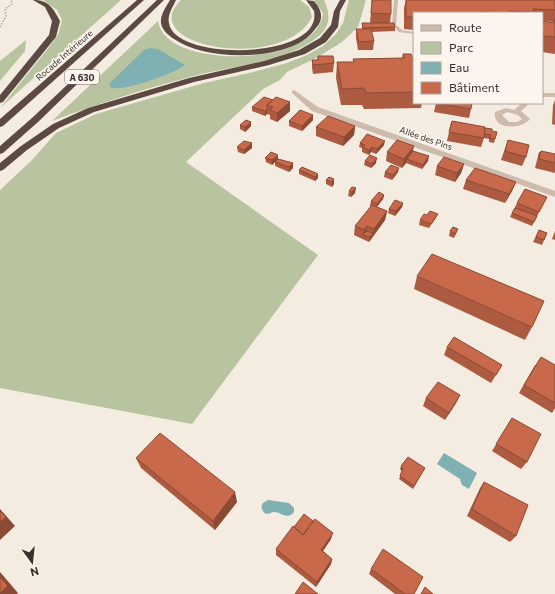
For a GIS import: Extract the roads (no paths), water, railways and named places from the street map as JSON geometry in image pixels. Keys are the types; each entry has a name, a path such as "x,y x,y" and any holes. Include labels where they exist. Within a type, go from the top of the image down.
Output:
{"highway":[{"path":"0,100 53,35 56,21 48,6 36,0"},
{"path":"122,17 137,0"},
{"name":"Rocade Intérieure","path":"0,124 141,0"},
{"name":"A 630","path":"0,151 35,120 161,0"},
{"path":"173,0 166,13 164,21 165,26 175,37 182,42 207,50 236,53 272,50 297,41 308,34 315,26 318,18 318,10 309,0"},
{"path":"331,0 337,11"},
{"path":"0,168 24,148 56,126 91,110 192,80 266,64 302,52 323,40 335,25 337,11 343,0"}],"street":[{"name":"Allée des Pins","path":"294,92 315,109 555,194"},
{"path":"543,95 555,95"},
{"path":"517,111 525,104"}],"lane":[{"path":"396,0 394,25 402,31 413,33"}],"water":[{"path":"150,48 158,49 185,65 170,73 149,81 127,87 111,88 109,84 144,50"},
{"path":"444,453 477,473 469,489 462,485 460,479 437,464"},
{"path":"268,500 289,503 294,508 294,512 289,516 276,512 266,514 262,506 263,503"}]}
